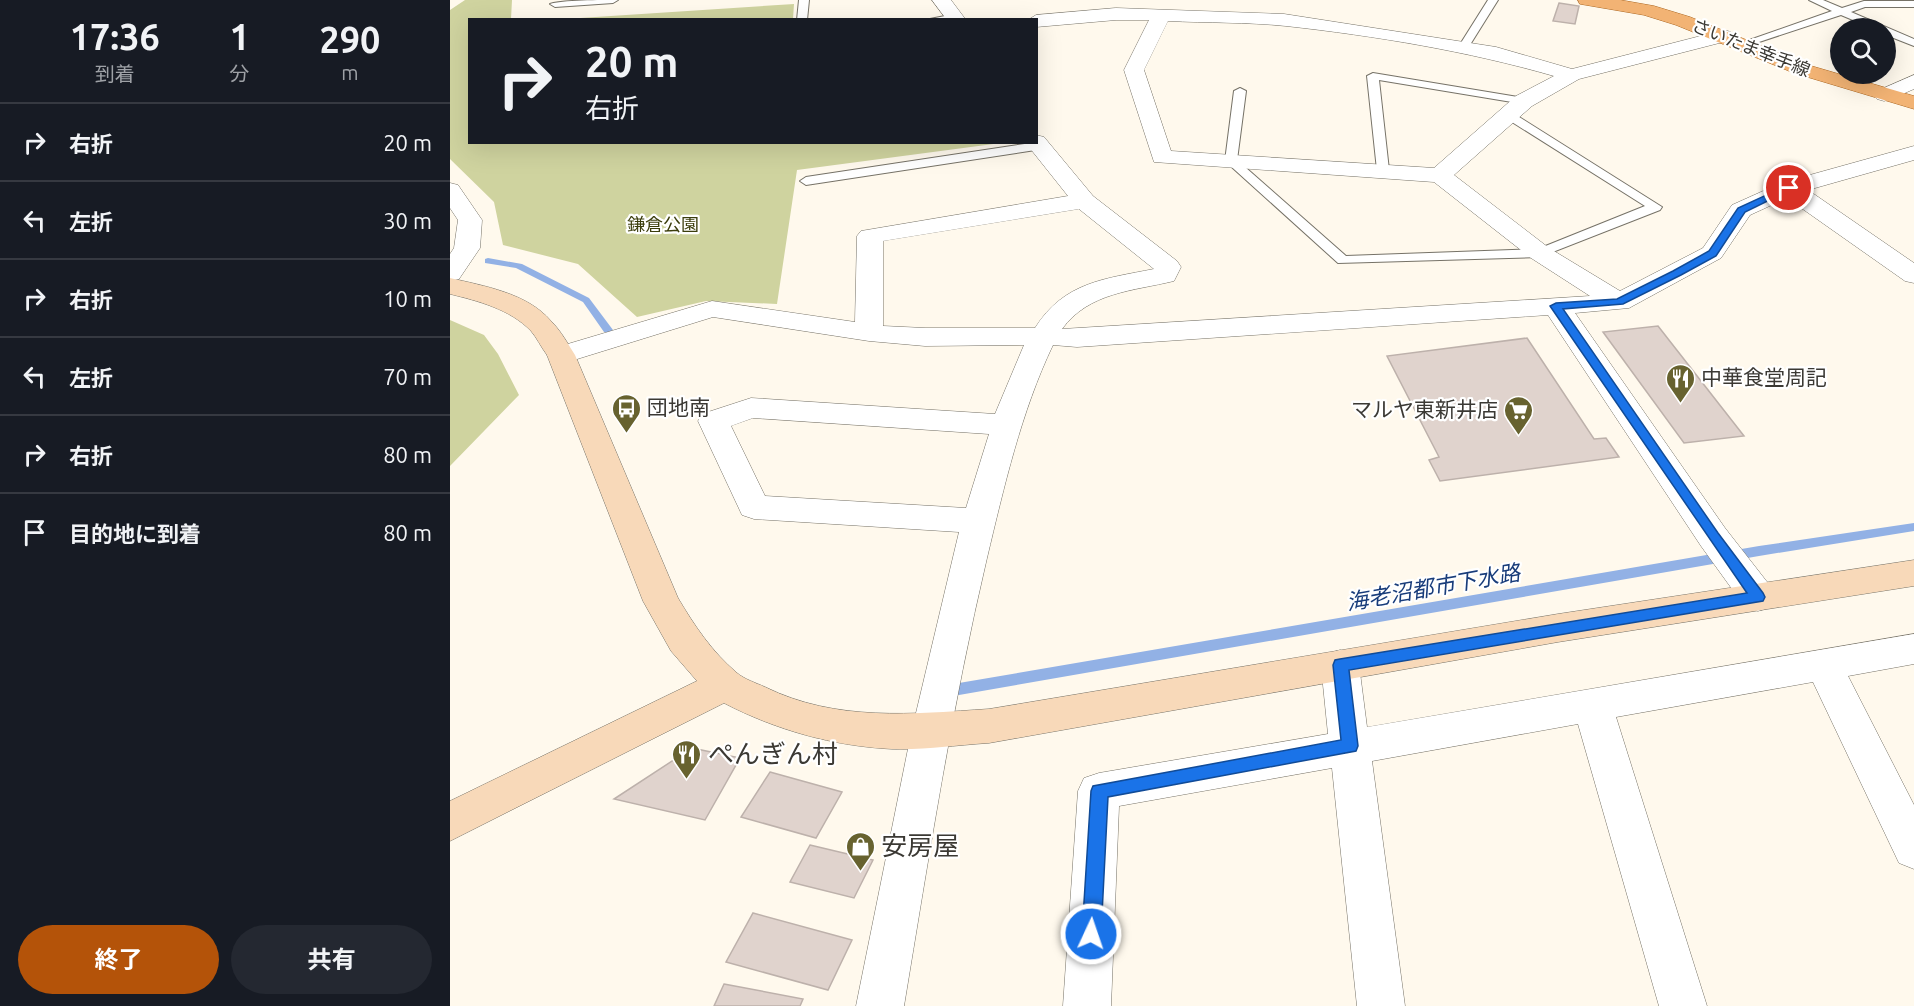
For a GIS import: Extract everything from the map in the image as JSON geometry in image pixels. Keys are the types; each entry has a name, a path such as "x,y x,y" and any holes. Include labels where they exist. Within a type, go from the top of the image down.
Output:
{"main road":[{"name":"さいたま幸手線","path":"1587,0 1647,10 1724,36 1801,69 1914,103"}],"street":[{"path":"941,0 956,18"},
{"path":"1038,21 1116,14 1161,15 1285,10 1364,31 1496,53 1572,75"},
{"path":"1161,15 1134,70 1161,157 1440,175 1540,253 1619,302"},
{"path":"1440,175 1516,108 1572,75 1724,36"},
{"path":"1884,95 1914,81"},
{"path":"880,1006 950,631 978,521 1007,425 1041,336 1065,307 1088,293 1165,275 1168,267 1084,201 1037,144"},
{"path":"561,355 712,309 869,333 925,337 1077,338 1619,302 1712,253 1741,210 1789,188 1909,160"},
{"path":"1789,188 1914,275"},
{"path":"450,190 470,220 466,248 450,273"},
{"path":"869,333 870,236 1084,201"},
{"path":"450,286 476,292 506,303 537,321 561,355 661,601 684,641 724,685 766,706 815,722 845,728 894,732 989,726 1340,665 1750,587 1914,573"},
{"path":"1556,306 1713,537 1750,587"},
{"path":"978,521 754,507 712,421 751,408 1007,425"},
{"path":"1087,1006 1100,791 1914,649"},
{"path":"1823,664 1914,849"},
{"path":"1340,665 1381,1006"},
{"path":"450,822 724,685"},
{"path":"1592,704 1683,1006"}],"lane":[{"path":"555,4 613,0"},
{"path":"802,18 804,0"},
{"path":"1464,46 1493,0"},
{"path":"1814,0 1855,18"},
{"path":"1743,44 1842,13 1863,4 1914,4"},
{"path":"1896,35 1914,43"},
{"path":"1240,91 1231,161 1343,260 1540,253 1655,207 1516,108 1373,76 1383,170"},
{"path":"806,181 1037,144"}],"green space":[{"name":"鎌倉公園","path":"465,0 512,0 511,18 468,18 468,144 993,144 797,170 777,304 706,301 637,317 578,264 503,245 494,202 450,159 450,10"},
{"path":"794,4 793,18 580,18"},
{"path":"450,320 484,335 498,354 519,395 450,466"}],"building":[{"path":"1559,3 1579,6 1575,24 1553,21"},
{"path":"1658,326 1744,436 1684,443 1603,332"},
{"path":"1527,338 1594,439 1606,438 1619,457 1440,481 1429,460 1439,457 1387,356"},
{"name":"ぺんぎん村","path":"692,748 740,758 705,820 614,799"},
{"path":"770,772 842,792 816,838 741,817"},
{"path":"810,845 873,860 854,898 790,882"},
{"path":"753,913 852,940 828,990 726,962"},
{"path":"724,984 803,999 800,1006 714,1006"}],"waterway":[{"name":"海老沼都市下水路","path":"488,261 519,266 586,300 608,330"},
{"name":"海老沼都市下水路","path":"959,689 1759,551 1914,527"}],"place":[{"name":"中華食堂周記","path":"1680,404"},
{"name":"団地南","path":"626,434"},
{"name":"マルヤ東新井店","path":"1519,436"},
{"name":"ぺんぎん村","path":"687,780"},
{"name":"安房屋","path":"860,872"}],"route":[{"path":"1091,934 1100,791 1350,746 1340,665 1758,597 1713,537 1556,306 1619,302 1677,273 1712,253 1741,210 1789,188"}]}
